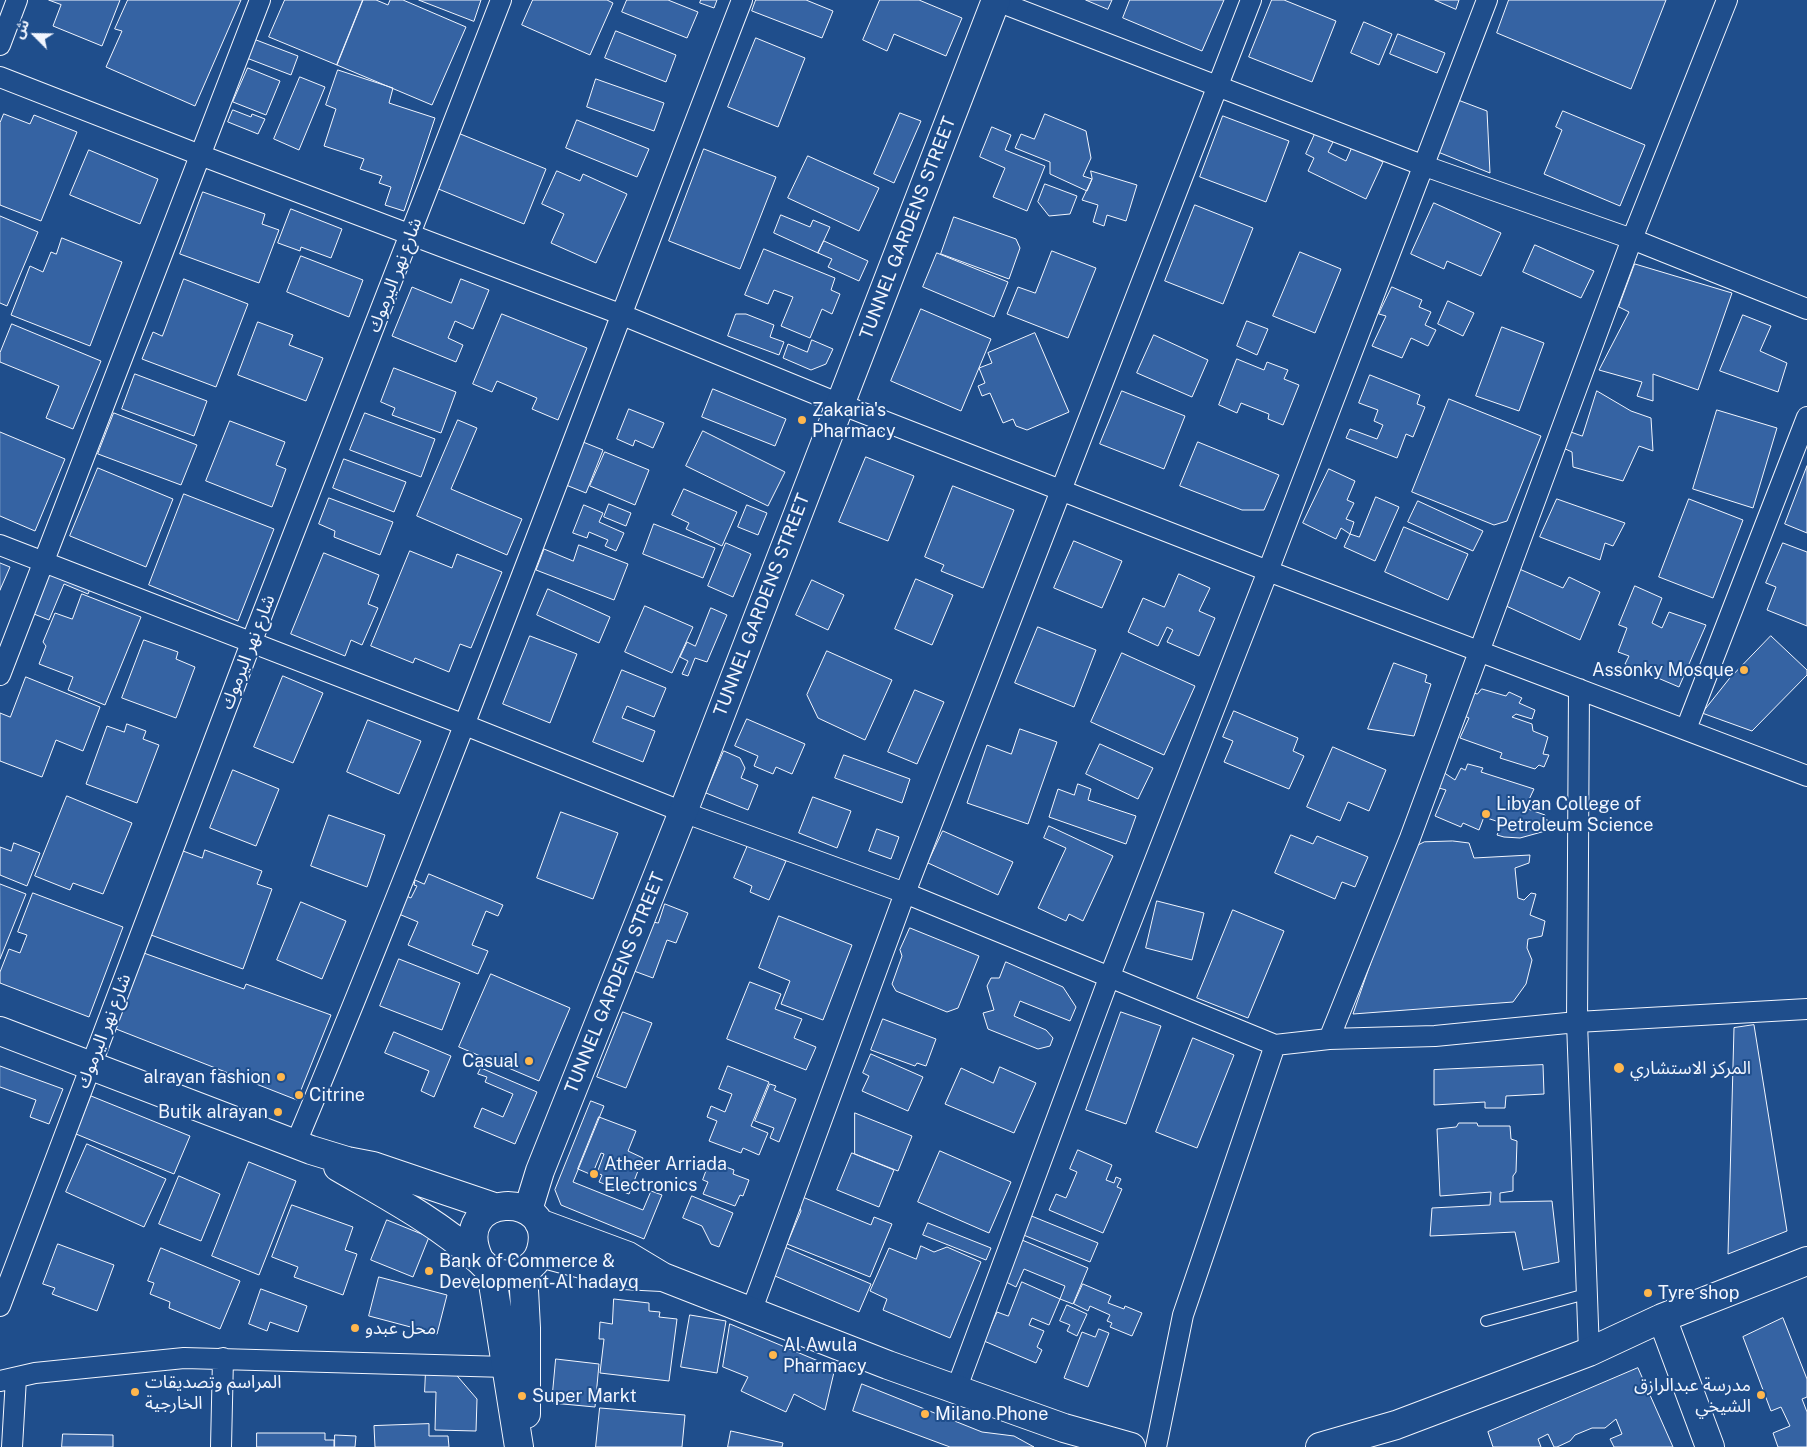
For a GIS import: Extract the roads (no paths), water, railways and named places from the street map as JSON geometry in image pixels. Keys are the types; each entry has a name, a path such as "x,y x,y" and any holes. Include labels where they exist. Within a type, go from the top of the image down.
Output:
{"main road":[{"name":"TUNNEL GARDENS STREET","path":"533,1217 540,1171 683,812 996,0"},
{"path":"0,1030 303,1147 346,1161 373,1166 494,1207"},
{"path":"303,1147 427,1220 485,1265 502,1274 512,1274 532,1262 623,1275 663,1277"},
{"path":"520,1447 485,1265 474,1248 475,1230 484,1214 494,1207 511,1204 533,1217 628,1256 663,1277 751,1312 956,1390 1064,1428 1131,1447"},
{"path":"520,1447 526,1409 532,1262 543,1243 533,1217"},
{"path":"1320,1447 1396,1425 1590,1352 1662,1318 1807,1261"},
{"path":"1662,1318 1710,1447"}],"street":[{"path":"0,45 17,0"},
{"path":"0,675 260,0"},
{"name":"شارع نهر اليرموك","path":"0,1306 251,643 502,0"},
{"path":"303,1147 376,951 465,725 620,314 742,0"},
{"path":"996,0 1422,165 1632,238 1807,308"},
{"path":"751,1312 906,893 1251,0"},
{"path":"956,1390 1109,978 1268,571 1422,165 1487,0"},
{"path":"1329,1039 1410,838 1632,238 1727,0"},
{"path":"0,77 620,314 840,404 1268,571 1479,649 1807,776"},
{"path":"1686,730 1807,417"},
{"path":"0,545 465,725 683,812 906,893 1275,1045 1329,1039 1435,1036 1577,1022 1807,1008"},
{"path":"1579,689 1577,1022 1586,1294 1590,1352"},
{"path":"1156,1447 1183,1315 1275,1045"},
{"path":"12,1447 8,1379 35,1373 184,1358 506,1367"},
{"path":"221,1447 223,1358"}],"lane":[{"path":"1486,1321 1586,1294"}],"place":[{"name":"Zakaria's Pharmacy","path":"802,420"},
{"name":"Assonky Mosque","path":"1744,670"},
{"name":"Libyan College of Petroleum Science","path":"1486,814"},
{"name":"Casual","path":"529,1061"},
{"name":"المركز الاستشاري","path":"1619,1068"},
{"name":"alrayan fashion","path":"281,1077"},
{"name":"Citrine","path":"299,1095"},
{"name":"Butik alrayan","path":"278,1112"},
{"name":"Atheer Arriada Electronics","path":"594,1174"},
{"name":"Bank of Commerce & Development-Al hadayq","path":"429,1271"},
{"name":"Tyre shop","path":"1648,1293"},
{"name":"محل عبدو","path":"355,1328"},
{"name":"Al Awula Pharmacy","path":"773,1355"},
{"name":"المراسم وتصديقات الخارجية","path":"135,1392"},
{"name":"مدرسة عبدالرازق الشيخي","path":"1761,1395"},
{"name":"Super Markt","path":"522,1396"},
{"name":"Milano Phone","path":"925,1414"}]}
